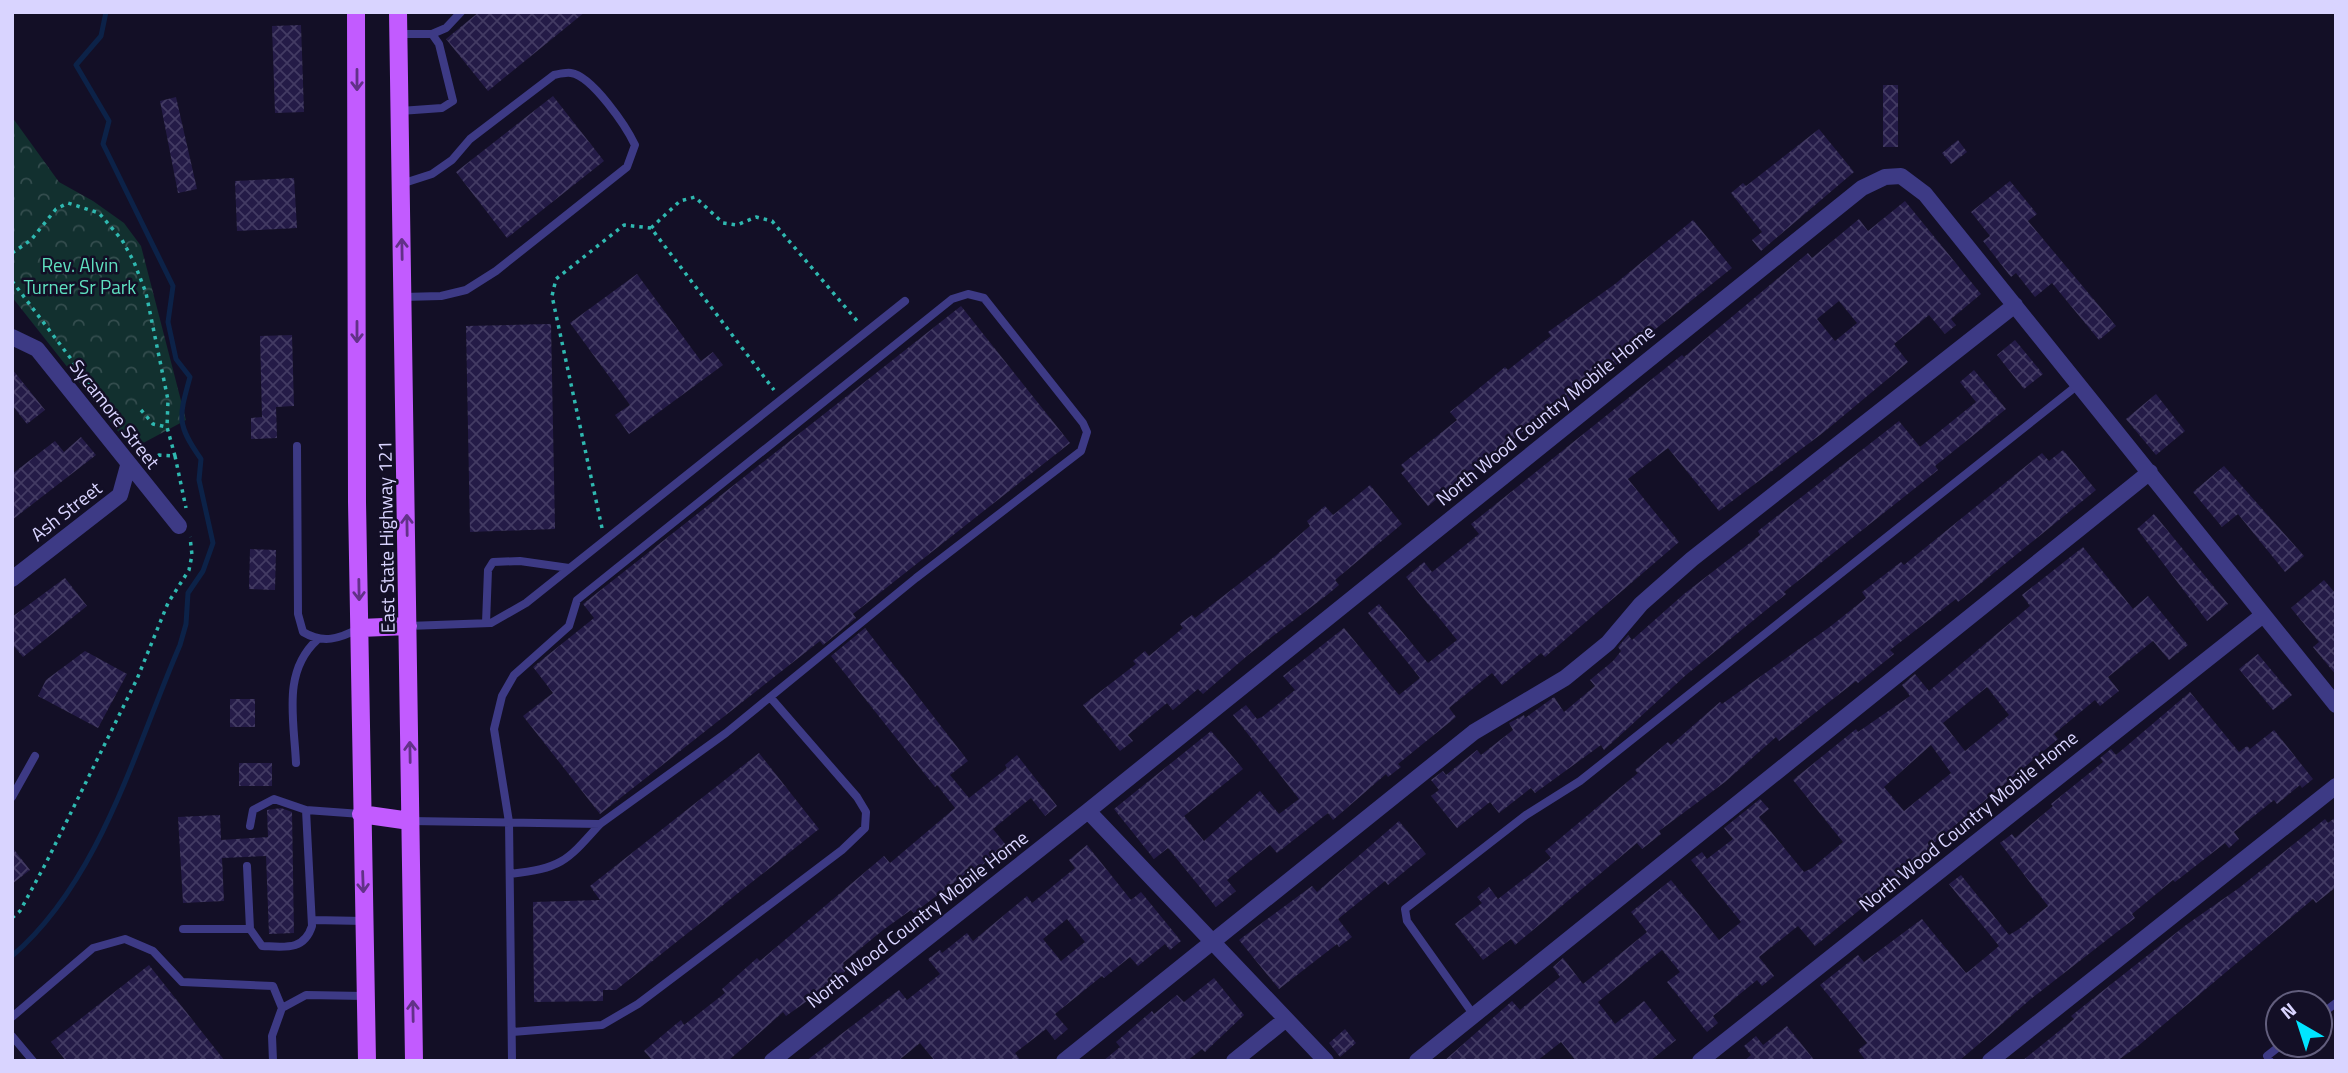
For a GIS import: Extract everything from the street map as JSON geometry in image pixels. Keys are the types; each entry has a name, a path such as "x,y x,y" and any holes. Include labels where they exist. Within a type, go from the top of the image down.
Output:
{"main road":[{"name":"East State Highway 121","path":"356,12 361,814 367,1061"},
{"name":"East State Highway 121","path":"398,12 414,1061"},
{"path":"360,628 408,626"},
{"path":"361,814 410,821"}],"street":[{"name":"North Wood Country Mobile Home","path":"772,1061 1088,811 1862,188 1885,177 1901,176 1925,194 2336,705"},
{"path":"1064,1061 1474,732 1565,678 1608,643 1641,604 1692,559 2015,305"},
{"name":"Sycamore Street","path":"12,337 37,349 128,466 185,524"},
{"name":"Ash Street","path":"12,579 120,495 128,466"},
{"path":"1418,1061 1473,1014 2150,472"},
{"name":"North Wood Country Mobile Home","path":"1700,1061 2263,615"},
{"path":"1990,1061 2336,786"},
{"path":"1088,811 1326,1061"},
{"path":"1234,1061 1286,1019"}],"lane":[{"path":"398,34 432,34 446,28 461,12"},
{"path":"400,110 442,108 453,102 439,44 432,34"},
{"path":"401,184 432,174 452,160 470,139 554,75 571,73 587,80 628,131 635,145 627,167 496,271 466,290 441,296 403,297"},
{"path":"510,874 549,869 569,858 600,824 770,696 1081,451 1087,432 1083,423 984,299 968,293 952,299 577,600 569,626 514,675 502,696 494,729 509,822 512,1061"},
{"path":"408,626 486,623 526,603 905,301"},
{"path":"1473,1014 1406,921 1405,909 1526,815 1610,757 2079,384"},
{"path":"297,446 298,614 303,632 317,640 341,638 360,628"},
{"path":"486,623 488,570 493,562 520,561 569,568"},
{"path":"296,763 293,684 302,654 317,640"},
{"path":"512,1032 602,1025 638,1004 842,850 865,828 866,812 858,797 770,696"},
{"path":"12,797 35,756"},
{"path":"250,827 253,810 274,799 306,810 361,814"},
{"path":"247,866 250,929 262,946 299,946 308,940 312,920 306,810"},
{"path":"410,821 600,824"},
{"path":"312,920 365,921"},
{"path":"183,929 250,929"},
{"path":"12,1017 93,948 125,939 153,951 182,982 273,986 282,1008 272,1036 273,1061"},
{"path":"282,1008 306,995 366,996"},
{"path":"12,1036 33,1061"}],"path":[{"path":"651,228 680,201 695,197 723,223 737,225 755,217 772,220 848,310"},
{"path":"12,253 31,240 56,209 68,203 99,213 134,262 146,293 168,400 167,426 175,456 192,555 189,570 168,603 137,679 46,863 20,911 12,918"},
{"path":"604,541 552,296 556,279 624,225 651,228 764,377"},
{"path":"12,281 112,414"},
{"path":"141,410 153,424 167,426"},
{"path":"142,453 149,461 159,455 175,456"}],"green space":[{"name":"Rev. Alvin Turner Sr Park","path":"12,117 59,182 124,223 141,246 186,420 132,449 12,297"}],"building":[{"path":"479,12 585,12 488,91 446,39"},
{"path":"301,25 304,112 275,113 272,26"},
{"path":"1883,85 1898,85 1898,147 1883,147"},
{"path":"553,96 604,161 507,238 456,172"},
{"path":"176,97 197,189 178,193 160,101"},
{"path":"1819,129 1854,172 1761,251 1752,240 1762,232 1731,193 1743,183 1746,186"},
{"path":"1958,140 1967,152 1951,164 1942,153"},
{"path":"294,178 297,228 237,231 235,181"},
{"path":"2010,181 2037,214 2028,221 2116,326 2099,340 2052,283 2035,297 2016,273 2011,277 1983,241 1990,236 1971,212"},
{"path":"1905,201 1981,294 1951,319 1956,325 1945,334 1929,315 1894,344 1908,362 1824,432 1719,511 1668,448 1628,479 1679,542 1545,657 1541,653 1502,685 1492,673 1449,708 1456,717 1398,764 1401,767 1388,777 1386,774 1333,820 1328,813 1277,853 1270,845 1227,880 1236,891 1216,907 1168,848 1154,859 1114,809 1211,731 1243,769 1184,816 1204,841 1260,791 1279,814 1299,799 1233,715 1246,705 1257,719 1262,717 1295,690 1283,676 1344,628 1399,695 1420,678 1368,613 1379,604 1428,663 1457,640 1406,577 1424,562 1432,572 1479,534 1471,524 1682,355 1684,357 1808,253 1812,258 1859,219 1868,231","holes":["1839,301 1857,323 1835,341 1817,319"]},
{"path":"1693,220 1732,268 1653,331 1616,365 1612,360 1574,391 1577,395 1565,404 1562,401 1428,506 1401,473 1405,470 1401,465 1457,420 1450,412 1505,367 1508,370 1551,336 1548,332 1615,284"},
{"path":"637,274 701,361 713,352 723,365 629,434 615,415 630,405 570,323"},
{"path":"961,306 1070,443 853,614 856,618 823,645 820,641 600,814 523,716 553,693 533,667 594,618 583,604"},
{"path":"551,324 555,529 470,532 466,326"},
{"path":"292,335 294,406 276,407 277,438 251,439 251,418 262,417 260,336"},
{"path":"2015,340 2043,374 2024,389 1997,355"},
{"path":"12,369 45,410 27,424 12,405"},
{"path":"1974,370 2006,409 1935,466 1938,470 1784,592 1786,594 1686,675 1604,750 1601,745 1535,793 1531,788 1499,813 1490,802 1457,828 1431,796 1439,790 1431,780 1443,771 1446,775 1477,750 1481,755 1513,730 1509,723 1524,715 1525,718 1554,697 1564,712 1595,686 1590,680 1613,661 1621,651 1618,647 1628,635 1632,640 1684,594 1760,535 1758,531 1899,421 1920,447 1976,402 1960,382"},
{"path":"2156,394 2185,431 2156,455 2126,419"},
{"path":"81,437 96,455 12,520 12,474 55,441 64,452"},
{"path":"2063,450 2096,490 1958,602 1956,599 1890,650 1894,654 1858,683 1856,681 1779,741 1776,737 1725,782 1659,831 1661,834 1642,849 1637,843 1515,945 1511,939 1483,960 1455,924 1482,903 1477,897 1489,887 1498,899 1551,858 1545,851 1638,773 1635,770 1668,742 1671,745 1720,702 1722,704 1831,626 1866,598 1862,592 1901,562 1904,565 2042,453 2049,461"},
{"path":"2224,466 2304,556 2285,572 2238,514 2222,527 2193,492"},
{"path":"1370,485 1402,524 1335,580 1339,585 1327,595 1248,655 1203,694 1198,689 1173,710 1167,703 1128,735 1133,741 1120,751 1083,705 1136,664 1133,661 1145,651 1149,656 1183,628 1180,624 1192,615 1195,618 1275,556 1310,526 1307,521 1325,506 1333,515"},
{"path":"2154,514 2228,604 2207,621 2137,529"},
{"path":"2083,547 2133,609 2148,596 2188,645 2169,660 2153,641 2108,677 2119,691 2100,706 2095,700 2054,734 2058,739 1932,845 1935,849 1815,946 1798,926 1759,957 1774,976 1762,986 1757,980 1713,1016 1718,1023 1707,1032 1667,982 1680,972 1662,950 1598,1002 1615,1024 1644,1001 1676,1040 1650,1061 1576,1061 1561,1042 1537,1061 1444,1061 1512,1001 1520,1010 1560,977 1553,967 1563,958 1583,984 1647,932 1631,912 1671,880 1719,940 1741,922 1691,860 1702,852 1707,859 1733,839 1724,828 1760,799 1769,809 1759,817 1804,872 1812,868 1843,842 1793,780 1856,729 1858,732 1910,696 1902,685 1915,674 1929,691 2030,606 2022,595","holes":["1987,687 2009,715 1965,751 1943,723","1931,745 1951,773 1904,811 1884,787"]},
{"path":"250,549 276,550 275,590 249,589"},
{"path":"65,578 87,606 23,657 12,644 12,617"},
{"path":"2324,580 2336,594 2336,675 2313,647 2319,642 2291,608"},
{"path":"865,628 968,761 950,775 969,798 1007,768 1005,765 1017,755 1057,806 1045,816 1031,798 993,829 1006,845 968,877 965,874 914,913 911,910 883,930 843,963 847,969 838,979 786,1016 783,1012 728,1061 653,1061 644,1051 670,1029 681,1020 684,1025 725,993 722,989 757,958 760,961 884,856 890,863 955,808 937,785 935,787 831,656"},
{"path":"85,651 127,674 98,728 38,696 46,680"},
{"path":"2258,654 2292,695 2273,710 2239,669"},
{"path":"2190,692 2239,752 2247,746 2250,749 2274,730 2313,779 2302,788 2300,785 2277,804 2274,800 2234,832 2239,839 2229,848 2225,843 2175,882 2173,880 2132,914 2135,918 2032,998 1959,1061 1866,1061 1858,1050 1867,1043 1820,985 1858,955 1864,962 1922,919 1966,973 1969,971 1999,946 1949,884 1961,875 2009,935 2048,906 2000,843 2012,834 2015,838 2053,806 2051,804 2103,762 2100,758 2111,749 2116,755"},
{"path":"230,699 255,699 255,727 230,727"},
{"path":"759,753 819,829 616,990 603,990 603,1001 534,1002 533,902 600,900 590,886"},
{"path":"239,763 272,763 272,786 239,786"},
{"path":"281,808 292,812 294,933 269,934 266,856 222,858 224,901 183,903 178,817 220,815 221,840 268,837 267,810"},
{"path":"2336,817 2336,887 2316,903 2313,899 2138,1046 2117,1061 2022,1061 2074,1019 2071,1016 2186,925 2239,888 2325,819 2328,823"},
{"path":"1399,821 1426,854 1388,885 1385,881 1338,919 1352,937 1339,947 1337,944 1279,989 1239,940 1312,886 1317,892"},
{"path":"1087,845 1131,900 1141,892 1181,941 1170,950 1165,944 1138,966 1130,957 1104,978 1102,976 1055,1014 1068,1029 1055,1040 1046,1029 1015,1053 1021,1061 935,1061 920,1043 898,1061 806,1061 899,990 907,1000 940,974 928,959 940,950 942,953 967,933 973,941 1027,896 1032,903 1075,868 1069,860","holes":["1067,919 1085,942 1061,961 1043,939"]},
{"path":"12,847 30,870 12,884"},
{"path":"149,965 225,1061 66,1061 51,1042"},
{"path":"1214,978 1244,1015 1205,1052 1202,1049 1187,1061 1103,1061 1120,1047 1116,1042 1152,1011 1154,1014 1177,995 1184,1002"},
{"path":"1787,1026 1815,1061 1744,1061 1751,1055 1744,1046 1756,1036 1763,1045"},
{"path":"1345,1029 1356,1043 1340,1057 1329,1043"}],"waterway":[{"path":"12,956 43,925 69,890 112,811 180,645 186,624 188,593 203,571 213,543 199,480 201,459 187,437 182,420 190,377 176,359 168,322 173,286 103,144 109,121 76,65 101,36 106,12"}]}
